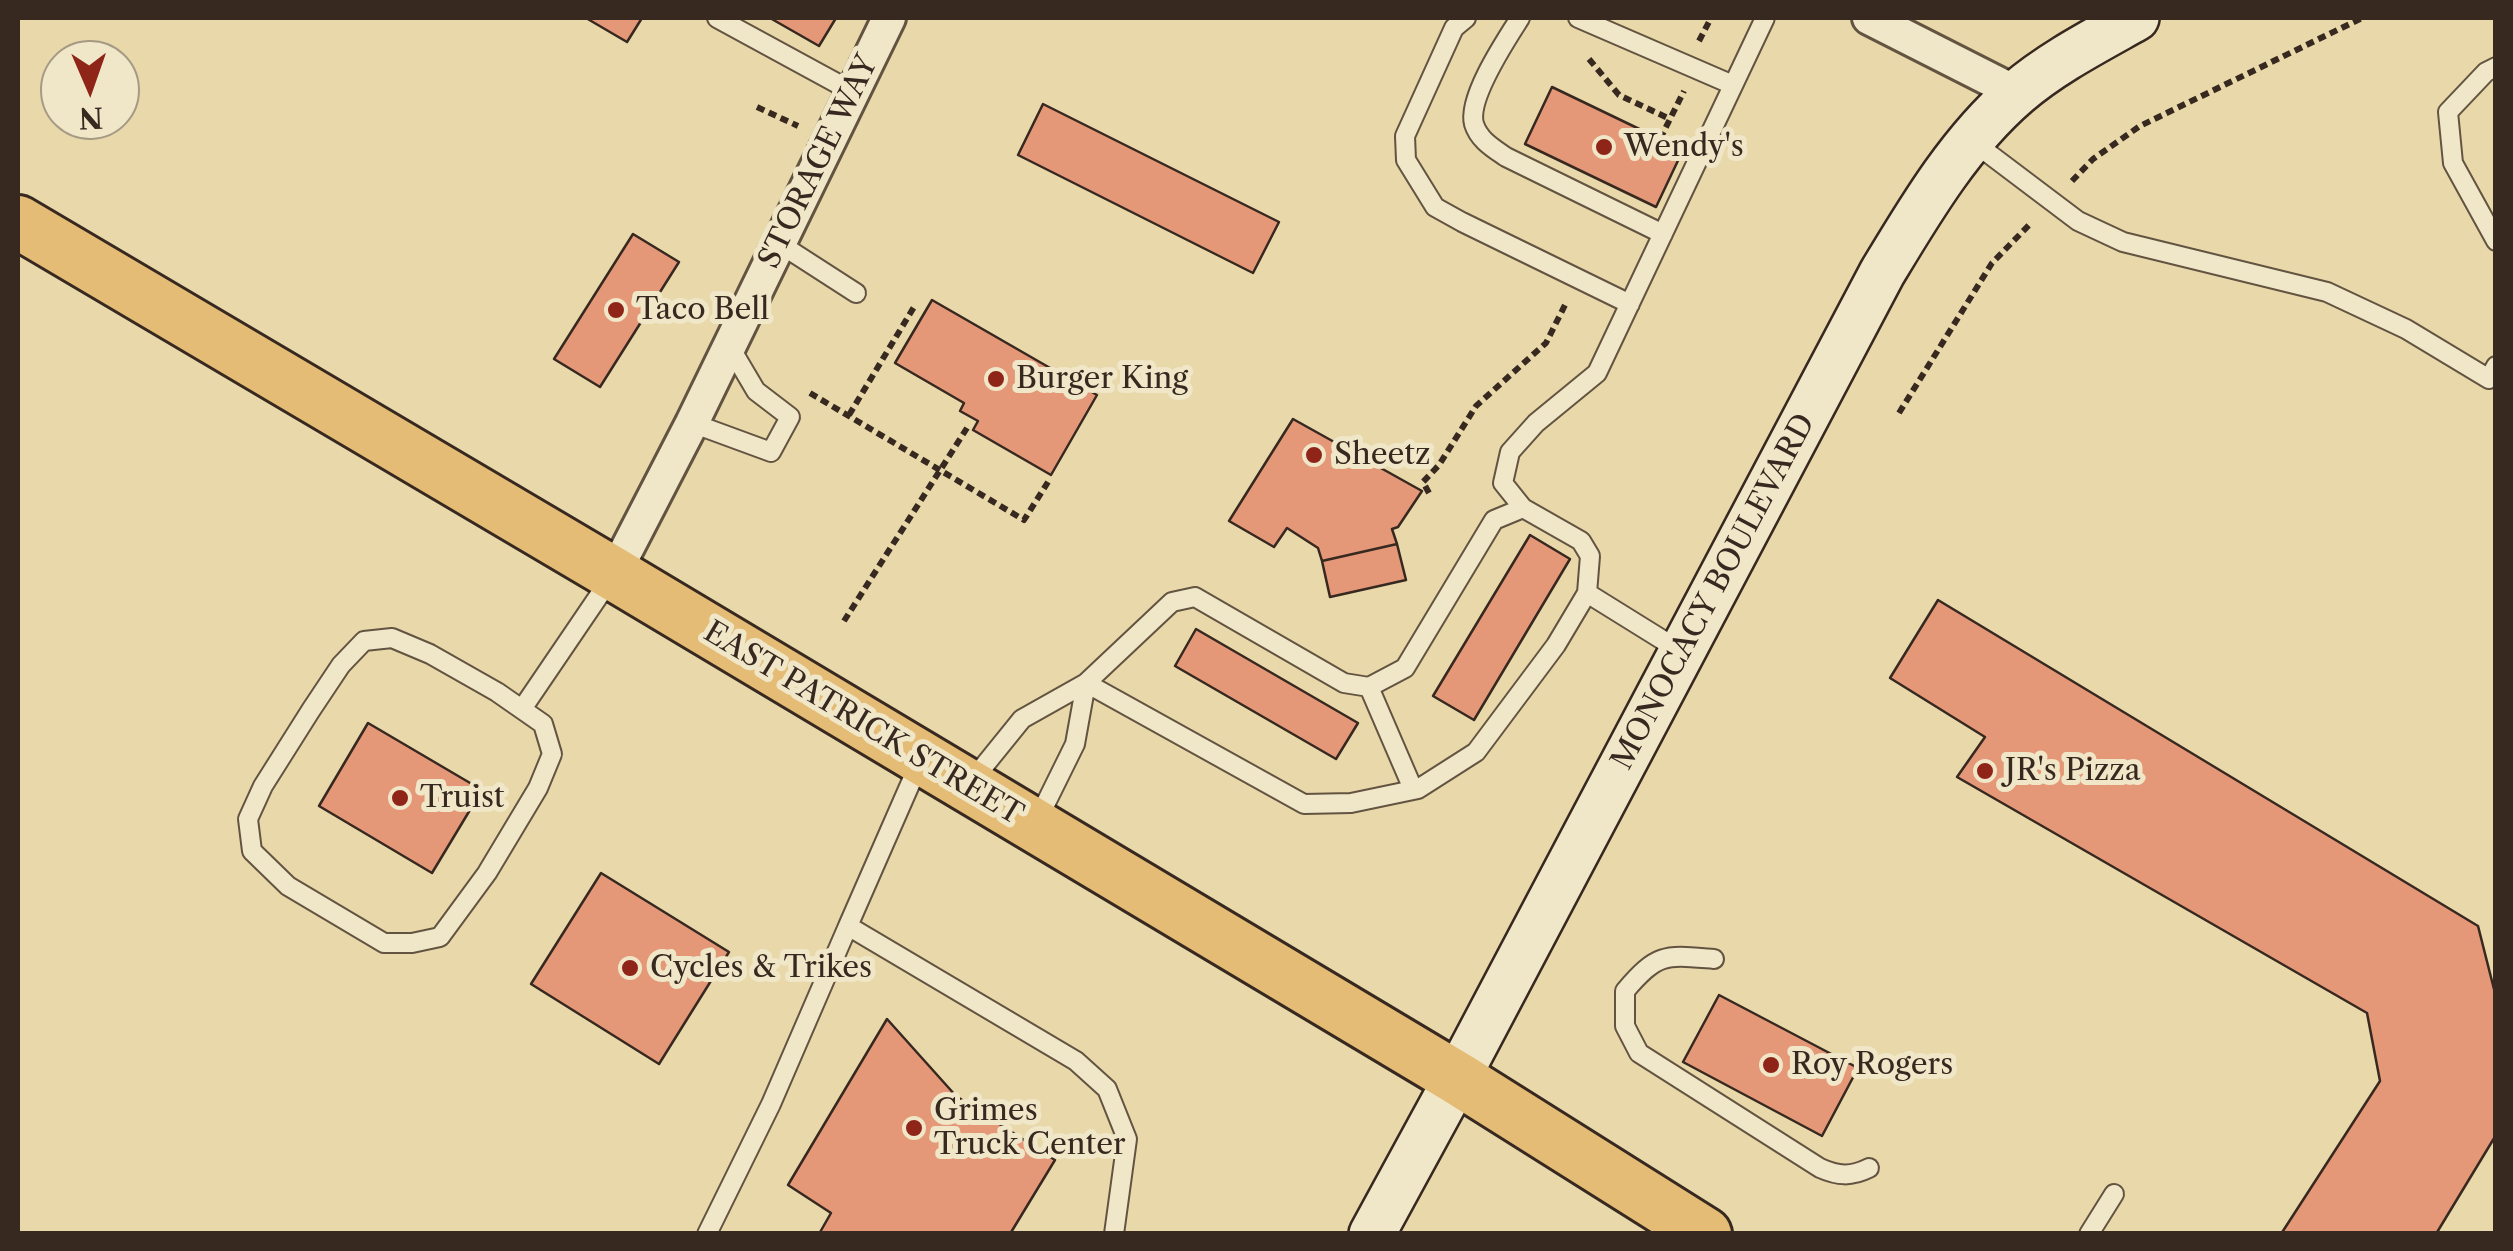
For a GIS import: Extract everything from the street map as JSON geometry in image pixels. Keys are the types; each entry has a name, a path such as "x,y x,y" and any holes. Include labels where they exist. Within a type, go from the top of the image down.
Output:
{"main road":[{"name":"MONOCACY BOULEVARD","path":"1372,1234 1882,273 1922,207 1972,140 2017,93 2131,19"},
{"name":"EAST PATRICK STREET","path":"18,222 1457,1078 1705,1234"}],"street":[{"name":"STORAGE WAY","path":"614,574 730,347 889,18"},
{"path":"1869,18 2017,93"}],"lane":[{"path":"716,18 853,92"},
{"path":"1466,18 1454,28 1405,136 1406,160 1435,206 1630,304"},
{"path":"1520,18 1474,100 1474,123 1485,142 1506,158 1663,234"},
{"path":"1578,18 1733,85"},
{"path":"1086,684 1304,804 1351,803 1414,790 1476,752 1556,645 1586,592 1590,556 1582,540 1524,508 1503,483 1510,452 1536,423 1598,373 1765,18"},
{"path":"2496,67 2486,72 2448,112 2453,163 2496,241"},
{"path":"1972,140 2078,220 2123,242 2327,292 2493,376"},
{"path":"780,244 856,294"},
{"path":"692,423 771,452 790,417 756,391 730,347"},
{"path":"966,786 1022,719 1086,684 1172,602 1195,597 1344,684 1369,687 1406,668 1494,520 1524,508"},
{"path":"522,709 614,574"},
{"path":"1586,592 1682,652"},
{"path":"392,638 430,654 522,709 543,724 552,754 538,788 497,856 440,937 384,944 288,886 252,851 248,819 262,786 341,665 364,642 392,638"},
{"path":"1034,828 1075,744 1086,684"},
{"path":"1369,687 1414,790"},
{"path":"707,1234 771,1104 922,759"},
{"path":"848,926 1076,1061 1107,1089 1127,1139 1114,1234"},
{"path":"1714,959 1671,956 1646,966 1625,991 1625,1026 1639,1053 1820,1168 1854,1175 1869,1168"},
{"path":"2089,1234 2114,1194"}],"path":[{"path":"1899,413 1992,263 2093,159 2140,126 2362,18"},
{"path":"1589,59 1619,95 1670,119"},
{"path":"1429,493 1424,482 1476,406 1546,344 1582,280"},
{"path":"849,415 914,307"},
{"path":"804,390 1024,520 1048,482"},
{"path":"844,621 967,428"}],"building":[{"path":"586,18 642,18 627,42"},
{"path":"770,18 836,18 819,46"},
{"name":"Wendy's","path":"1552,87 1683,150 1656,207 1525,144"},
{"path":"1043,104 1279,222 1253,273 1018,155"},
{"name":"Taco Bell","path":"633,234 679,262 600,387 554,359"},
{"name":"Burger King","path":"932,300 1097,395 1051,475 973,430 978,421 960,411 964,403 895,363"},
{"name":"Sheetz","path":"1293,419 1422,491 1398,527 1392,529 1397,544 1322,561 1318,548 1287,528 1274,547 1229,521"},
{"path":"1530,535 1570,559 1474,720 1433,696"},
{"path":"1397,544 1406,580 1330,597 1322,561"},
{"path":"1938,600 2478,926 2496,997 2496,1135 2436,1234 2281,1234 2380,1081 2367,1013 1957,777 1985,737 1890,678"},
{"path":"1196,629 1358,723 1336,759 1175,666"},
{"name":"Truist","path":"368,723 482,790 432,873 319,806"},
{"name":"Cycles & Trikes","path":"601,873 729,952 659,1064 531,984"},
{"name":"Roy Rogers","path":"1719,995 1858,1068 1822,1136 1683,1062"},
{"name":"Grimes Truck Center","path":"887,1019 956,1096 1055,1160 1010,1234 819,1234 831,1213 788,1185"}],"place":[{"name":"Wendy's","path":"1604,147"},
{"name":"Taco Bell","path":"616,310"},
{"name":"Burger King","path":"996,379"},
{"name":"Sheetz","path":"1314,455"},
{"name":"JR's Pizza","path":"1985,771"},
{"name":"Truist","path":"400,798"},
{"name":"Cycles & Trikes","path":"630,968"},
{"name":"Roy Rogers","path":"1771,1065"},
{"name":"Grimes Truck Center","path":"914,1128"}]}
